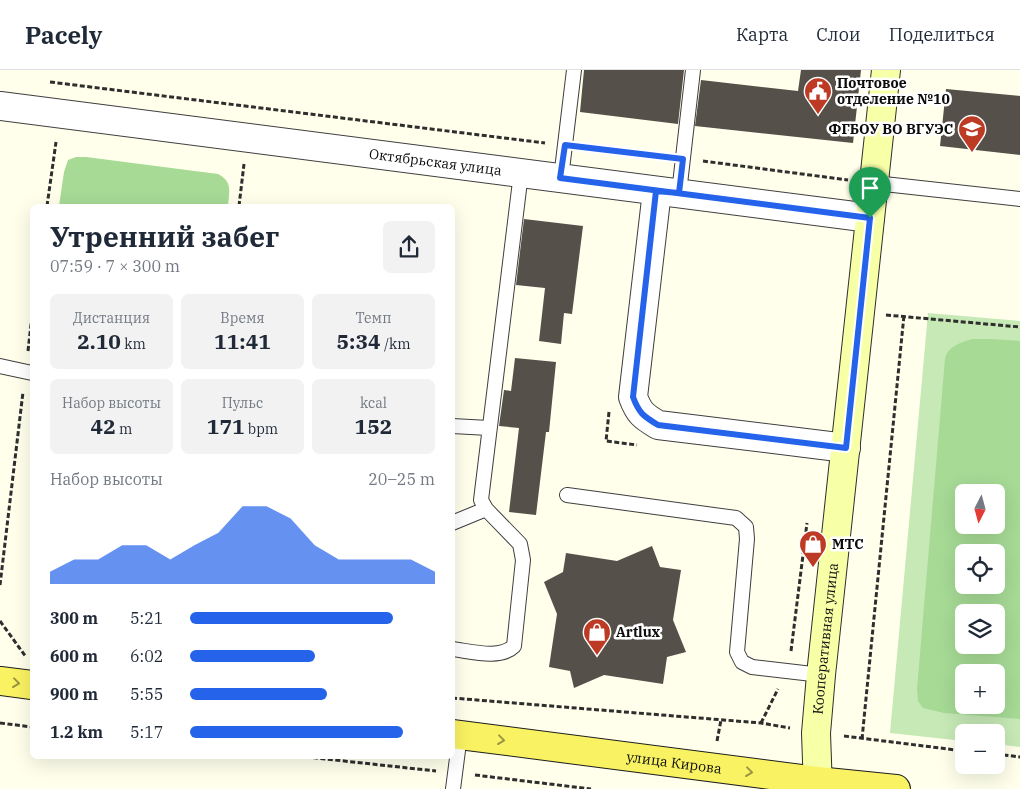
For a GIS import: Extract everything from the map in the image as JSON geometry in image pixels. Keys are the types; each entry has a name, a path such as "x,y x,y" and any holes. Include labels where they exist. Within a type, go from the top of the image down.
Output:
{"main road":[{"name":"Кооперативная улица","path":"818,785 816,733 821,675 870,218 865,181 886,70"},
{"path":"0,681 30,685"},
{"name":"улица Кирова","path":"456,734 818,785 896,789"}],"street":[{"name":"Октябрьская улица","path":"0,106 870,218"},
{"path":"668,192 633,397 638,411 658,425 846,448"}],"lane":[{"path":"560,178 574,70"},
{"path":"668,192 683,159 693,70"},
{"path":"455,649 494,654 508,652 514,646 523,560 520,544 486,509 481,500 521,173"},
{"path":"865,181 1020,199"},
{"path":"0,366 29,372"},
{"path":"455,426 489,428"},
{"path":"567,495 736,518 746,528 747,539 737,652 742,662 752,667 821,675"},
{"path":"455,522 486,509"},
{"path":"453,789 456,734"}],"path":[{"path":"50,82 865,181"},
{"path":"47,204 56,142"},
{"path":"239,204 244,164"},
{"path":"860,314 904,315 1020,327"},
{"path":"862,739 904,315"},
{"path":"0,585 30,353"},
{"path":"0,621 26,656"},
{"path":"455,698 761,723 816,733 955,749"},
{"path":"0,724 30,727"},
{"path":"1005,755 1020,757"},
{"path":"326,759 591,789"}],"green space":[{"path":"76,157 86,157 218,174 228,184 228,204 59,204 64,172 68,160"},
{"path":"928,313 1020,321 1020,747 1005,745 1005,724 955,724 955,740 890,733"},
{"path":"972,339 1020,341 1020,719 957,714 1005,714 1005,664 955,664 955,714 923,708 918,701 917,689 945,359 949,351 959,344"}],"building":[{"path":"584,70 684,70 678,124 580,112"},
{"path":"801,70 861,70 853,143 695,126 701,80 798,91"},
{"path":"946,89 1020,96 1020,155 940,146"},
{"path":"524,219 583,226 572,314 564,313 561,344 539,341 545,288 516,285"},
{"path":"515,358 556,362 549,432 546,432 536,515 509,512 519,428 499,426 504,390 511,391"},
{"path":"652,546 660,567 681,570 673,620 686,652 667,657 663,684 604,675 574,688 570,671 549,667 557,614 544,582 563,572 566,553 617,561"}],"place":[{"name":"Почтовое отделение №10","path":"818,115"},
{"name":"ФГБОУ ВО ВГУЭС","path":"972,153"},
{"name":"МТС","path":"813,568"},
{"name":"Artlux","path":"597,656"}],"route":[{"path":"870,218 679,193 632,188 560,178 565,145 683,159 679,193 656,191 633,397 638,411 658,425 846,448 870,218"}]}
